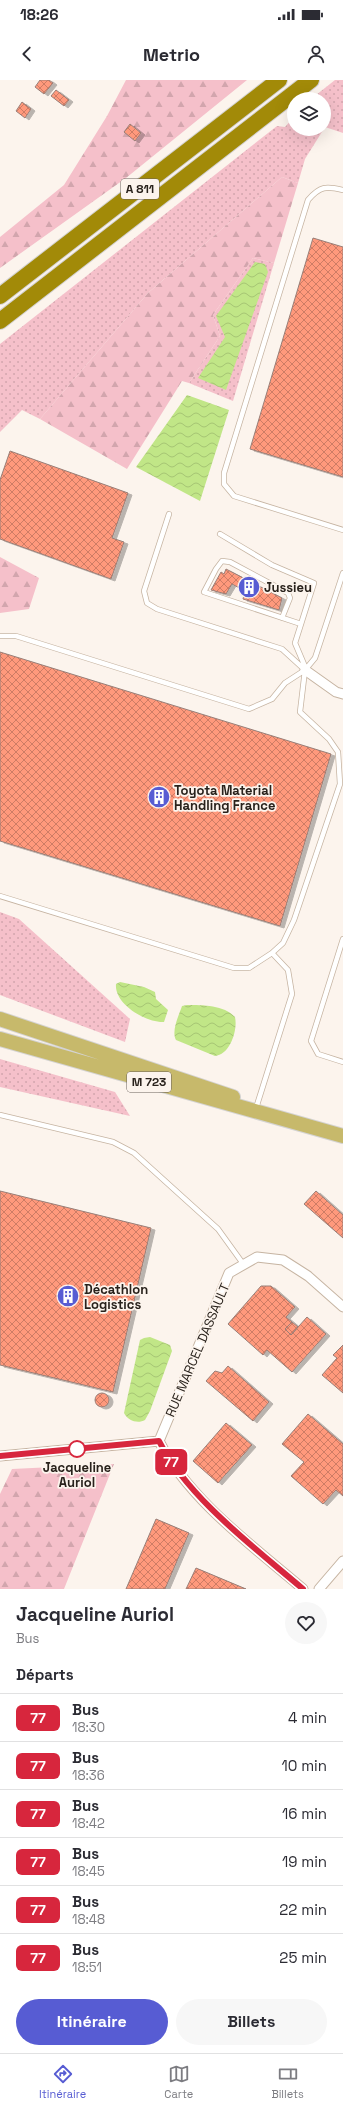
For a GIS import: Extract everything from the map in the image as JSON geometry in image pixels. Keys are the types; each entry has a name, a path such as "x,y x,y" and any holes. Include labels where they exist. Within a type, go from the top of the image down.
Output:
{"highway":[{"name":"A 811","path":"0,296 279,80"},
{"name":"A 811","path":"0,321 311,80"}],"main road":[{"name":"M 723","path":"0,1019 257,1105 299,1122 343,1136"},
{"name":"M 723","path":"0,1039 248,1110 299,1122"}],"street":[{"path":"306,669 336,692 343,694"},
{"name":"RUE MARCEL DASSAULT","path":"159,1441 229,1273 257,1257 284,1260 308,1276 343,1307"},
{"path":"0,1456 159,1441 168,1459 214,1512 303,1589"},
{"path":"319,1589 343,1561"}],"lane":[{"path":"343,190 330,187 316,190 308,200 224,473 224,484 234,496 343,530"},
{"path":"169,514 144,591 145,600 147,603 157,608 282,649 306,669"},
{"path":"0,896 234,968 249,968 272,953 283,943 294,920 340,784 338,752 329,739 300,712 306,669 295,643 314,583 272,565 220,534"},
{"path":"282,618 290,598 288,593 230,562 222,562 216,568 204,592 282,618 301,624"},
{"path":"0,636 16,636 249,709 272,699 285,682 306,669 318,652 343,573"},
{"path":"343,939 311,1041 318,1054 343,1062"},
{"path":"257,1105 292,994 288,970 272,953"},
{"path":"0,1115 113,1142 134,1152 218,1229 244,1265"}],"green space":[{"path":"126,80 247,80 126,178 0,268 0,237 64,185 107,116"},
{"path":"335,80 343,80 343,133 331,129 331,92 320,92"},
{"path":"287,125 287,136 320,136 305,159 298,183 282,177 148,293 40,419 22,410 0,432 0,344 277,126 285,127"},
{"path":"282,177 298,183 274,263 253,258 213,315 220,336 189,383 182,381 127,469 40,419 148,293"},
{"path":"253,258 274,263 233,401 189,383 220,336 213,315"},
{"path":"0,557 39,578 29,609 0,613"},
{"path":"0,912 19,919 130,1019 125,1042 0,995"},
{"path":"0,1059 115,1092 130,1116 0,1087"},
{"path":"114,1464 64,1589 0,1589 0,1494 12,1469"}],"water":[{"path":"255,262 265,264 268,272 226,390 198,378 225,337 216,316"},
{"path":"187,395 229,410 200,501 136,467"},
{"path":"120,982 144,987 155,992 156,999 168,1010 164,1022 140,1016 132,1011 120,999 116,984"},
{"path":"187,1005 219,1008 235,1017 236,1022 232,1041 229,1047 220,1055 215,1056 176,1040 174,1032 176,1023 182,1006"},
{"path":"150,1337 170,1345 172,1351 150,1411 145,1420 136,1422 128,1418 124,1413 140,1340"}],"building":[{"path":"40,80 49,80 53,83 44,94 35,87"},
{"path":"56,90 69,100 64,106 51,96"},
{"path":"22,102 31,109 25,118 16,111"},
{"path":"130,124 141,133 135,141 124,132"},
{"path":"313,238 343,247 343,477 250,449"},
{"path":"10,451 128,493 112,538 124,542 111,579 0,539 0,480"},
{"name":"Jussieu","path":"226,569 282,598 279,610 243,599 245,591 232,584 226,594 211,590 221,572 224,574"},
{"name":"Toyota Material Handling France","path":"0,652 331,754 280,926 0,841"},
{"name":"Décathlon Logistics","path":"0,1191 151,1228 113,1392 0,1365"},
{"path":"316,1191 343,1215 343,1238 304,1204"},
{"path":"261,1286 271,1286 295,1307 286,1317 292,1322 285,1329 291,1335 307,1317 326,1334 292,1372 267,1350 263,1355 228,1324"},
{"path":"292,1322 298,1327 291,1335 285,1329"},
{"path":"343,1345 343,1393 322,1375 337,1358 333,1355"},
{"path":"228,1366 269,1402 253,1421 206,1381 215,1371 222,1373"},
{"path":"99,1393 105,1393 109,1397 109,1403 105,1407 99,1407 95,1403 95,1397"},
{"path":"308,1414 343,1444 343,1496 336,1490 323,1504 291,1476 304,1462 282,1444"},
{"path":"226,1423 252,1445 218,1483 193,1461"},
{"path":"156,1519 189,1533 165,1589 126,1589"},
{"path":"196,1568 246,1589 186,1589"}],"bus line":[{"name":"77","path":"0,1456 145,1444 159,1441 168,1459 214,1512 303,1589"}],"place":[{"name":"Jussieu","path":"249,587"},
{"name":"Toyota Material Handling France","path":"159,797"},
{"name":"Décathlon Logistics","path":"68,1296"},
{"name":"Jacqueline Auriol","path":"77,1449"}]}
